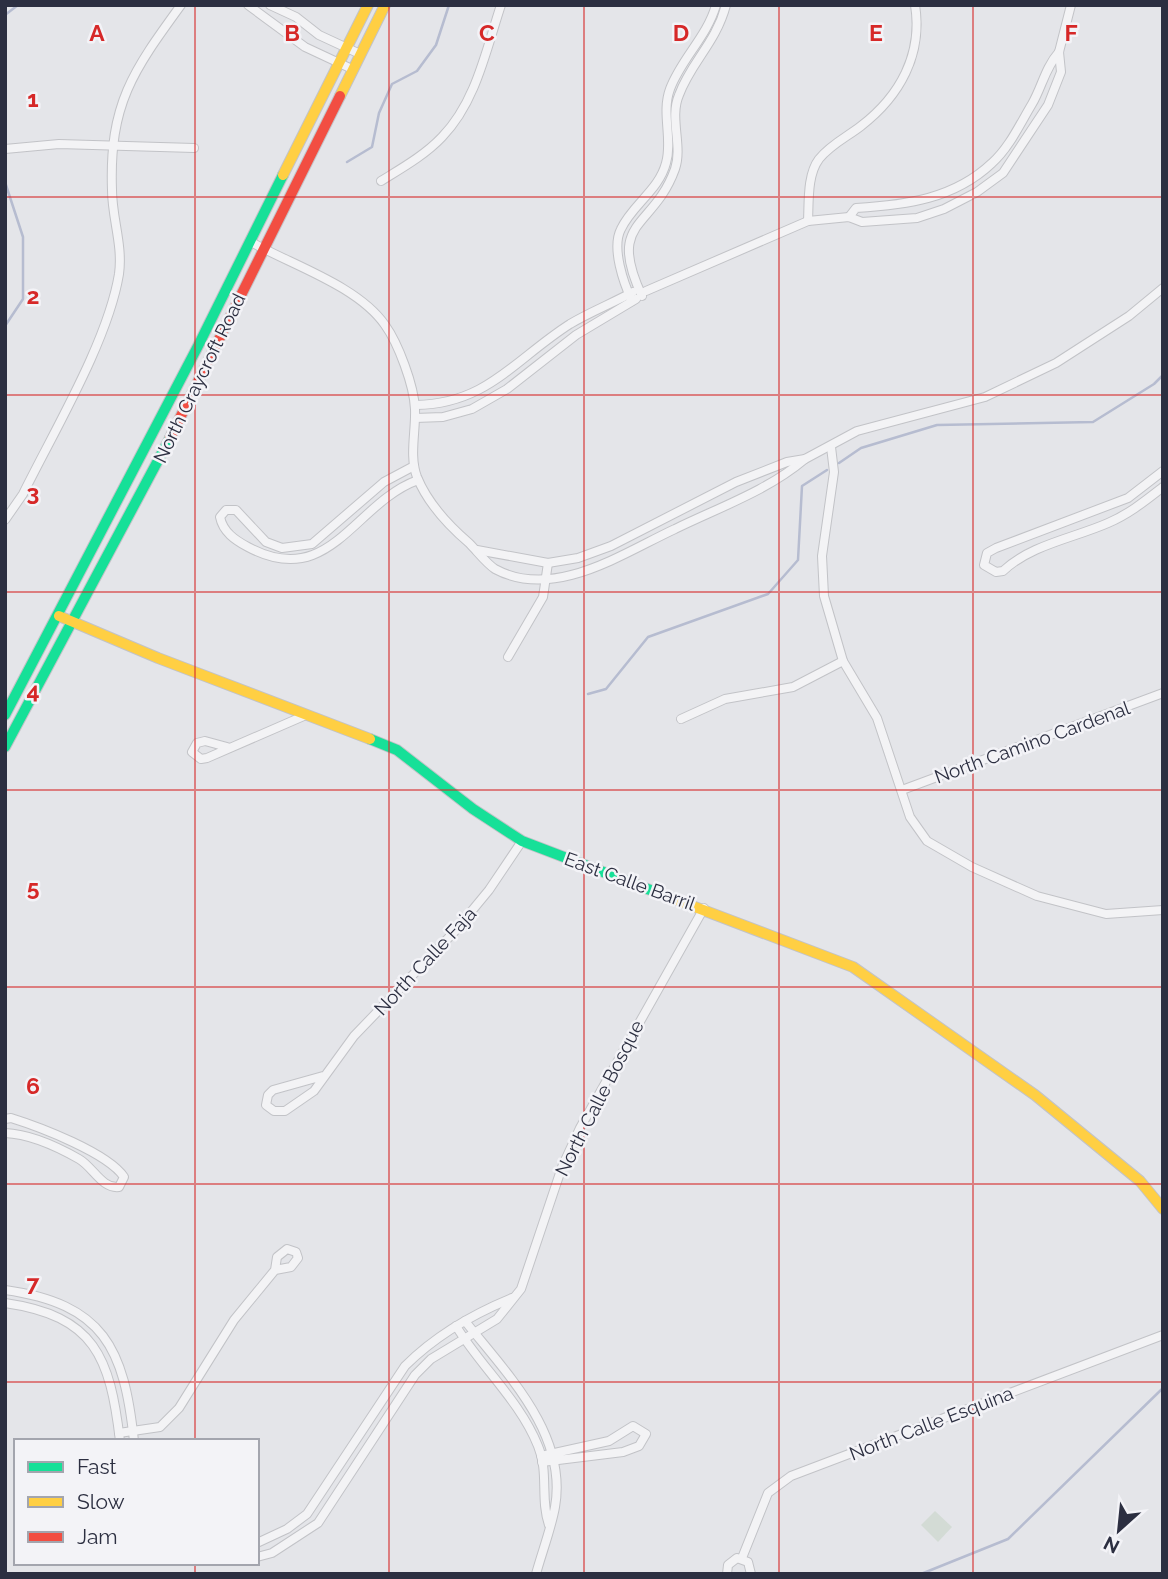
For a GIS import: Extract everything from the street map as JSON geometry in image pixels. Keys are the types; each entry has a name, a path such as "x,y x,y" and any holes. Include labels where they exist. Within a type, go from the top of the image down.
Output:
{"main road":[{"name":"North Craycroft Road","path":"5,715 60,615 251,242 368,5"},
{"name":"North Craycroft Road","path":"5,747 141,496 385,5"},
{"name":"East Calle Barril","path":"60,615 74,623 397,750 473,809 522,841 704,908 853,967 1035,1095 1140,1181 1163,1209"}],"street":[{"path":"5,520 23,494 109,314 119,272 119,230 111,192 113,146 119,107 138,67 181,5"},
{"path":"248,5 305,47 352,69"},
{"path":"270,5 360,54"},
{"path":"381,181 422,155 443,136 468,100 501,5"},
{"path":"631,298 620,260 620,229 652,190 667,163 665,118 670,88 704,34 716,5"},
{"path":"643,292 629,259 629,236 659,199 676,167 674,120 678,95 712,43 726,5"},
{"path":"808,221 811,180 818,160 875,115 900,86 915,45 915,5"},
{"path":"415,405 442,405 468,397 501,378 570,324 808,221 849,217 862,222 917,218 944,209 1003,173 1048,105 1061,72 1059,52 1071,5"},
{"path":"849,217 856,208 912,204 938,197 993,163 1030,108 1049,64 1059,52"},
{"path":"5,149 59,144 194,148"},
{"path":"251,242 364,302 384,323 399,349 415,405 414,466 418,480 449,526 494,568 517,576 546,578 578,573 618,558 743,498 789,472 805,459 857,431 985,397 1056,363 1129,316 1163,288"},
{"path":"415,418 443,417 472,409 507,389 576,335 631,298"},
{"path":"529,356 533,368"},
{"path":"831,447 834,472 822,556 824,596 843,661 877,718 910,817 927,841 982,872 1037,896 1106,914 1163,910"},
{"path":"477,550 548,563 578,558 611,546 736,482 787,462 805,459"},
{"path":"414,466 384,482 312,544 282,548 266,542 236,510 226,510 220,517 222,526 229,535 261,554 304,558 323,553 383,499 401,486 418,480"},
{"path":"1163,471 1128,498 996,548 987,553 984,565 996,572 1003,571 1027,555 1135,509 1163,486"},
{"path":"508,657 543,597 548,563"},
{"path":"681,719 726,699 793,687 843,661"},
{"name":"North Camino Cardenal","path":"902,790 1163,693"},
{"path":"227,747 306,715"},
{"name":"North Calle Faja","path":"323,1076 273,1090 266,1105 274,1111 292,1108 314,1091 354,1037 456,930 489,890 522,841"},
{"name":"North Calle Bosque","path":"259,1556 272,1553 318,1523 415,1375 431,1359 496,1319 514,1297 527,1277 554,1190 580,1128 704,908"},
{"path":"5,1119 11,1118 63,1137 86,1152 111,1162 124,1177 122,1184 113,1188 77,1158 32,1138 5,1133"},
{"path":"5,1303 60,1317 93,1345 106,1369 119,1437 133,1430 160,1427 179,1408 233,1320 275,1270"},
{"path":"5,1290 65,1304 104,1336 120,1364 134,1439"},
{"path":"259,1542 277,1534 307,1514 405,1366 423,1348 456,1326 514,1297"},
{"path":"465,1321 536,1415 553,1457 557,1479 555,1508 537,1574"},
{"path":"80,1332 90,1322"},
{"path":"456,1326 525,1420 541,1459 545,1479 543,1509 549,1525"},
{"name":"North Calle Esquina","path":"727,1574 730,1561 742,1558 759,1509 768,1493 791,1476 1163,1335"},
{"path":"541,1459 623,1452 639,1446 646,1434 633,1426 609,1441 553,1457"},
{"path":"742,1558 751,1565 751,1574"}],"shaded area":[{"path":"935,1511 952,1527 938,1542 921,1525"}],"waterway":[{"path":"5,15 18,5"},
{"path":"347,162 372,147 379,113 392,84 417,71 436,45 449,5"},
{"path":"5,182 23,237 23,299 5,326"},
{"path":"839,463 861,448 937,425 1093,422 1154,384 1163,375"},
{"path":"588,694 606,689 648,637 768,594 798,560 802,486 827,470"},
{"path":"921,1574 1008,1539 1163,1388"}],"traffic: fast":[{"path":"5,715 198,346 283,175"},
{"path":"5,747 170,438"},
{"path":"370,739 397,750 473,809 522,841 666,896"}],"traffic: slow":[{"path":"283,175 368,5"},
{"path":"340,96 385,5"},
{"path":"59,616 158,658 370,739"},
{"path":"666,896 853,967 1035,1095 1140,1181 1163,1209"}],"traffic: jam":[{"path":"170,438 340,96"}]}
